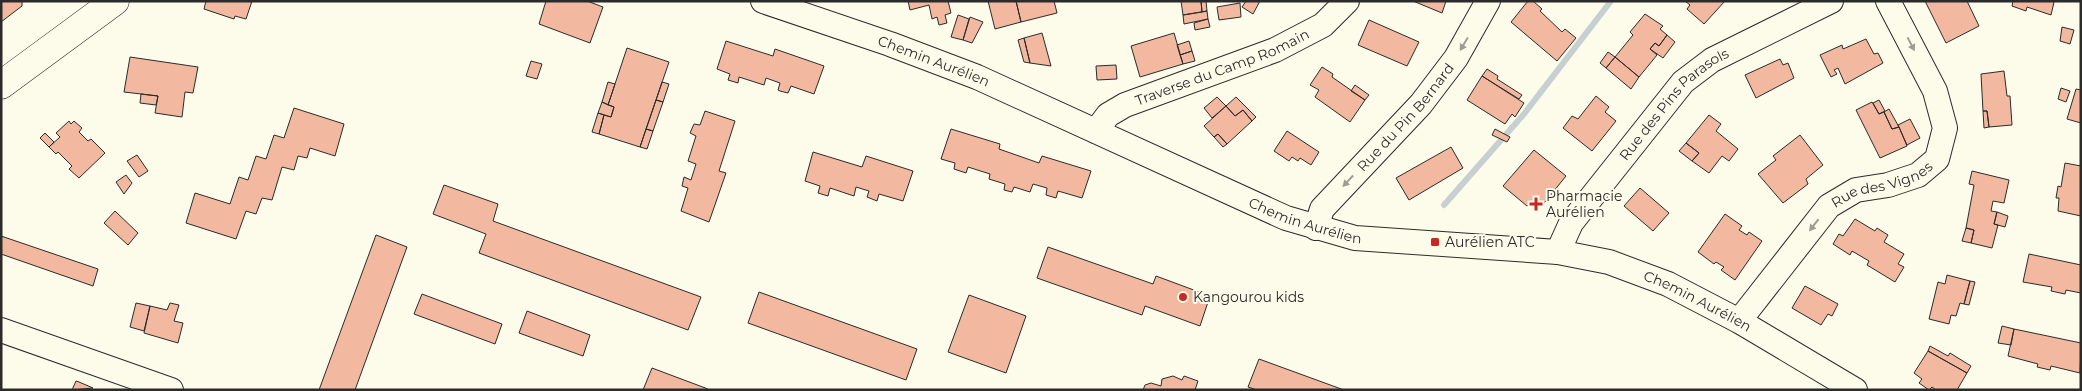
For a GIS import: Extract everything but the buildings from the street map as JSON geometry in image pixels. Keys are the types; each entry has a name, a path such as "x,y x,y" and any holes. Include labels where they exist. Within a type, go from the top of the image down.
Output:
{"main road":[{"path":"1,85 115,1"}],"street":[{"name":"Chemin Aurélien","path":"763,1 806,8 977,77 1286,218 1316,228 1355,238 1558,252 1609,262 1668,284 1739,321 1855,390"},
{"name":"Traverse du Camp Romain","path":"1096,131 1108,115 1125,104 1275,50 1322,25 1347,1"},
{"name":"Rue du Pin Bernard","path":"1316,228 1322,209 1421,104 1450,65 1488,1"},
{"name":"Rue des Pins Parasols","path":"1558,252 1571,223 1683,82 1712,60 1831,1"},
{"name":"Rue des Vignes","path":"1739,321 1829,206 1856,190 1888,185 1918,175 1937,159 1945,128 1936,91 1888,1"},
{"path":"1,330 171,390"}],"waterway":[{"path":"1444,205 1524,114 1611,1"}],"place":[{"name":"Pharmacie Aurélien","path":"1536,204"},
{"name":"Aurélien ATC","path":"1435,242"},
{"name":"Kangourou kids","path":"1183,297"}]}
